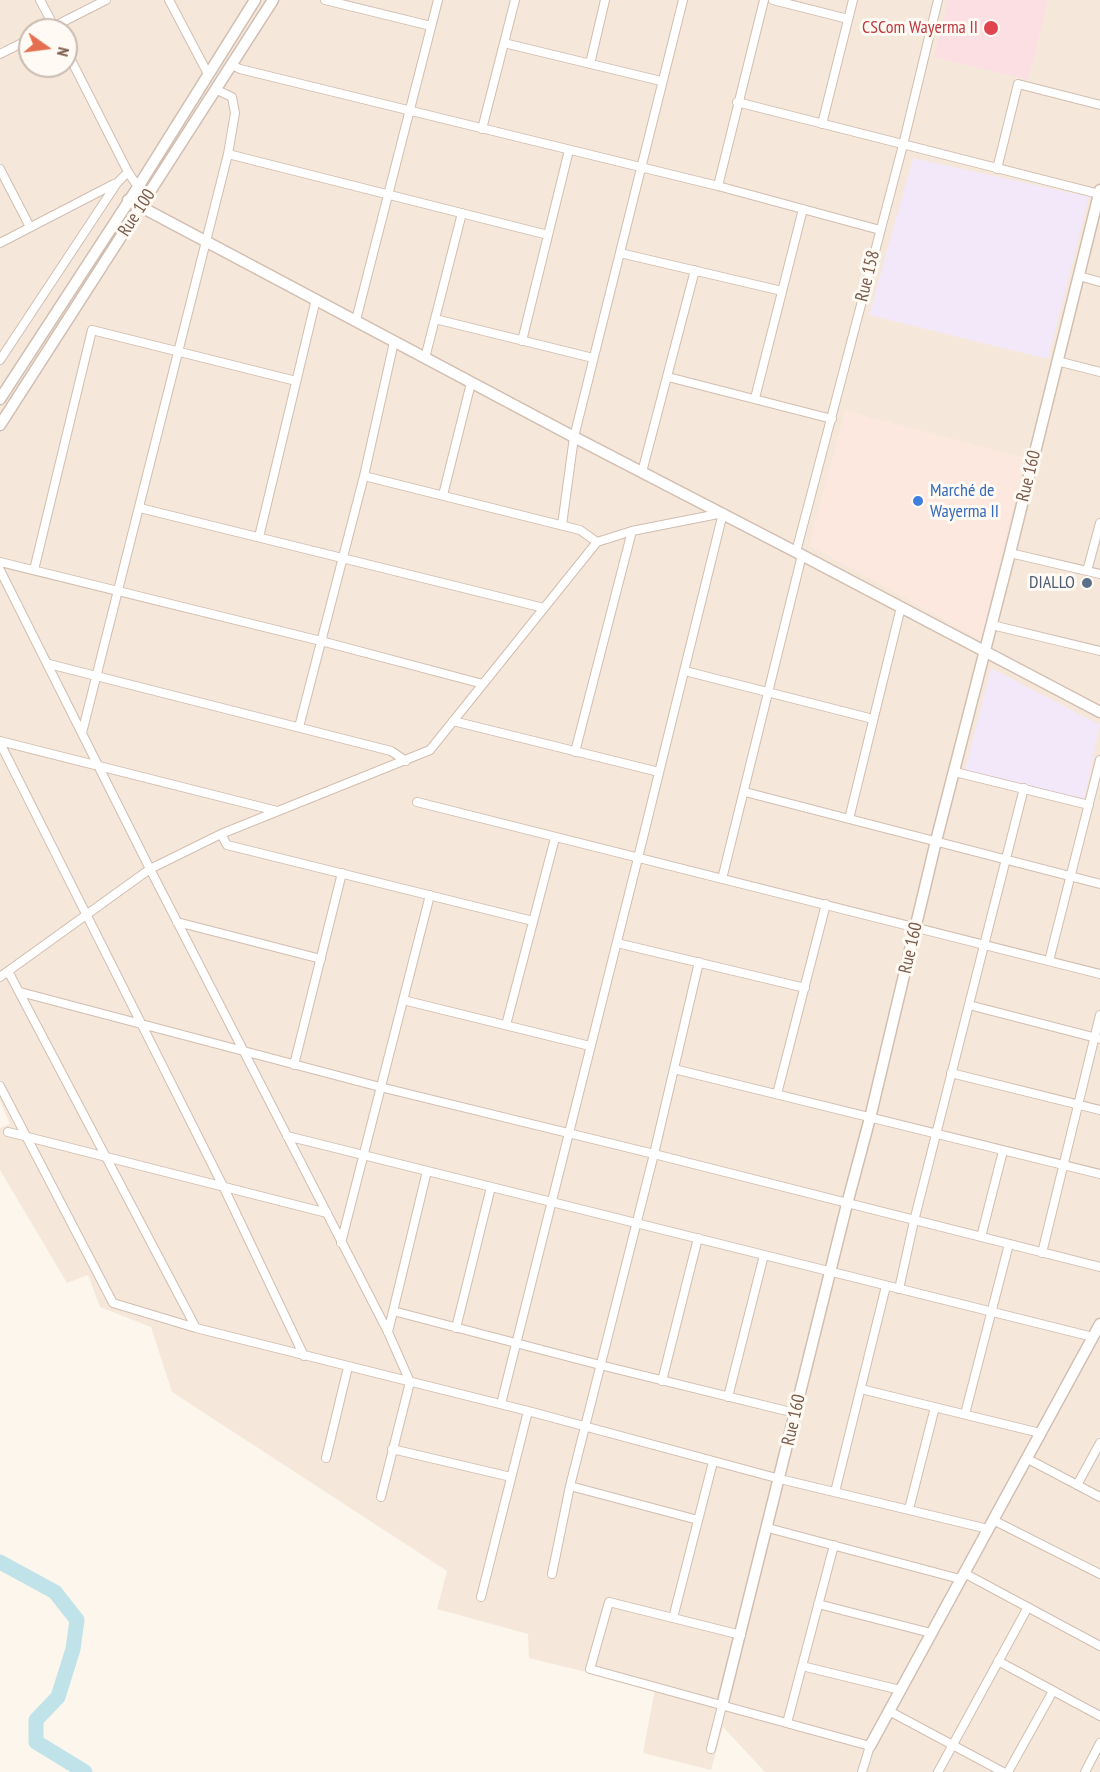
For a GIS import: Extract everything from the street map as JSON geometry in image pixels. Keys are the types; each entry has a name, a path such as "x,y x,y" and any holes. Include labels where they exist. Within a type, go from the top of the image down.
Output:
{"street":[{"path":"40,0 47,18"},
{"path":"72,18 106,0"},
{"path":"169,0 208,74"},
{"path":"0,399 138,187 255,0"},
{"name":"Rue 100","path":"0,425 273,0"},
{"path":"325,0 358,4 431,26"},
{"path":"356,320 438,0"},
{"path":"483,129 515,0"},
{"path":"590,64 605,0"},
{"path":"561,525 574,437 683,0"},
{"path":"718,186 764,0"},
{"path":"773,0 848,19"},
{"path":"822,124 853,0"},
{"name":"Rue 158","path":"722,879 769,692 799,553 938,0"},
{"path":"504,43 661,81"},
{"path":"0,54 18,45"},
{"path":"232,65 240,69 718,186 880,230"},
{"path":"78,74 128,172 138,187 150,194"},
{"path":"997,168 1018,84 1100,105"},
{"path":"82,733 228,154 235,113 234,105 232,97 216,90"},
{"path":"737,102 1100,192"},
{"path":"522,341 569,150"},
{"path":"228,154 548,235"},
{"path":"0,169 30,227"},
{"path":"0,360 117,183 128,172"},
{"path":"0,243 117,183"},
{"name":"Rue 160","path":"722,1706 870,1118 936,841 1100,192"},
{"path":"128,200 471,383 1100,712"},
{"path":"755,398 803,209"},
{"path":"425,358 462,213"},
{"path":"620,253 782,291"},
{"path":"642,472 695,270"},
{"path":"1079,276 1100,282"},
{"path":"258,537 316,299"},
{"path":"435,319 593,358"},
{"path":"34,570 92,330 296,381"},
{"path":"299,727 364,476 394,342"},
{"path":"1057,361 1100,372"},
{"path":"668,377 832,419"},
{"path":"443,495 471,383"},
{"path":"364,476 580,530 597,542"},
{"path":"140,508 544,608"},
{"path":"0,977 150,869 221,834 430,750 597,542 632,531 723,513"},
{"path":"501,1404 723,513"},
{"path":"1087,571 1100,523"},
{"path":"575,752 632,531"},
{"path":"1010,553 1100,574"},
{"path":"0,562 321,641 483,684"},
{"path":"0,570 49,664 98,767 388,1332 410,1382 381,1497"},
{"path":"849,819 901,607"},
{"path":"992,626 1100,651"},
{"path":"49,664 391,751 406,761"},
{"path":"685,671 873,719"},
{"path":"453,722 659,772"},
{"path":"0,742 278,811"},
{"path":"0,742 143,1024 304,1356"},
{"path":"1049,961 1100,760"},
{"path":"955,772 1089,805"},
{"path":"899,1289 914,1221 1024,788"},
{"path":"745,792 1100,884"},
{"path":"417,802 1100,974"},
{"path":"221,834 227,845 533,921"},
{"path":"506,1025 555,838"},
{"path":"294,1065 342,873"},
{"path":"341,1244 430,895"},
{"path":"777,1094 826,904"},
{"path":"177,922 321,959"},
{"path":"617,943 805,988"},
{"path":"552,1574 570,1486 654,1154 699,962"},
{"path":"8,971 196,1328"},
{"path":"20,992 380,1087 1098,1267 1100,1255"},
{"path":"403,1000 590,1046"},
{"path":"969,1005 1097,1038"},
{"path":"1042,1253 1062,1165 1097,1038 1100,1015"},
{"path":"674,1069 1100,1173"},
{"path":"951,1073 1100,1110"},
{"path":"0,1086 113,1302 196,1328 501,1404 780,1479 909,1509 990,1524 1100,1574"},
{"path":"8,1132 327,1213"},
{"path":"287,1136 1093,1337"},
{"path":"981,1237 1003,1151"},
{"path":"388,1332 427,1171"},
{"path":"456,1328 491,1187"},
{"path":"662,1381 698,1238"},
{"path":"965,1414 1009,1244"},
{"path":"729,1396 764,1255"},
{"path":"835,1492 886,1286"},
{"path":"393,1311 795,1413"},
{"path":"862,1772 870,1746 1100,1324"},
{"path":"326,1458 348,1367"},
{"path":"861,1389 1040,1433"},
{"path":"909,1509 935,1407"},
{"path":"481,1597 528,1411"},
{"path":"1077,1485 1100,1443"},
{"path":"392,1449 511,1477"},
{"path":"1026,1458 1100,1497"},
{"path":"673,1618 713,1462"},
{"path":"570,1486 698,1520"},
{"path":"768,1528 962,1576 1028,1607 1100,1646"},
{"path":"787,1724 834,1545"},
{"path":"741,1635 609,1602 590,1669 870,1746"},
{"path":"818,1604 931,1634"},
{"path":"938,1772 1028,1607"},
{"path":"998,1661 1100,1716"},
{"path":"802,1666 900,1690"},
{"path":"889,1711 1005,1772 1053,1691"},
{"path":"711,1749 722,1706"},
{"path":"1085,1772 1100,1743"}],"shaded area":[{"path":"0,0 1100,0 1100,1772 765,1772 723,1727 711,1770 643,1753 655,1689 529,1658 528,1634 437,1609 447,1571 172,1392 151,1327 100,1307 88,1275 67,1283 0,1170 0,1128 10,1124 0,1101"},
{"name":"CSCom Wayerma II","path":"948,0 1048,0 1028,80 934,57"},
{"path":"913,158 1089,197 1048,359 869,315"},
{"name":"Marché de Wayerma II","path":"845,411 1025,458 981,640 809,545"},
{"path":"991,668 1100,725 1084,800 965,770"}],"waterway":[{"path":"0,1562 55,1592 77,1620 73,1649 58,1697 36,1720 36,1742 85,1772"}],"place":[{"name":"CSCom Wayerma II","path":"991,28"},
{"name":"Marché de Wayerma II","path":"918,501"},
{"name":"DIALLO","path":"1087,583"}]}
